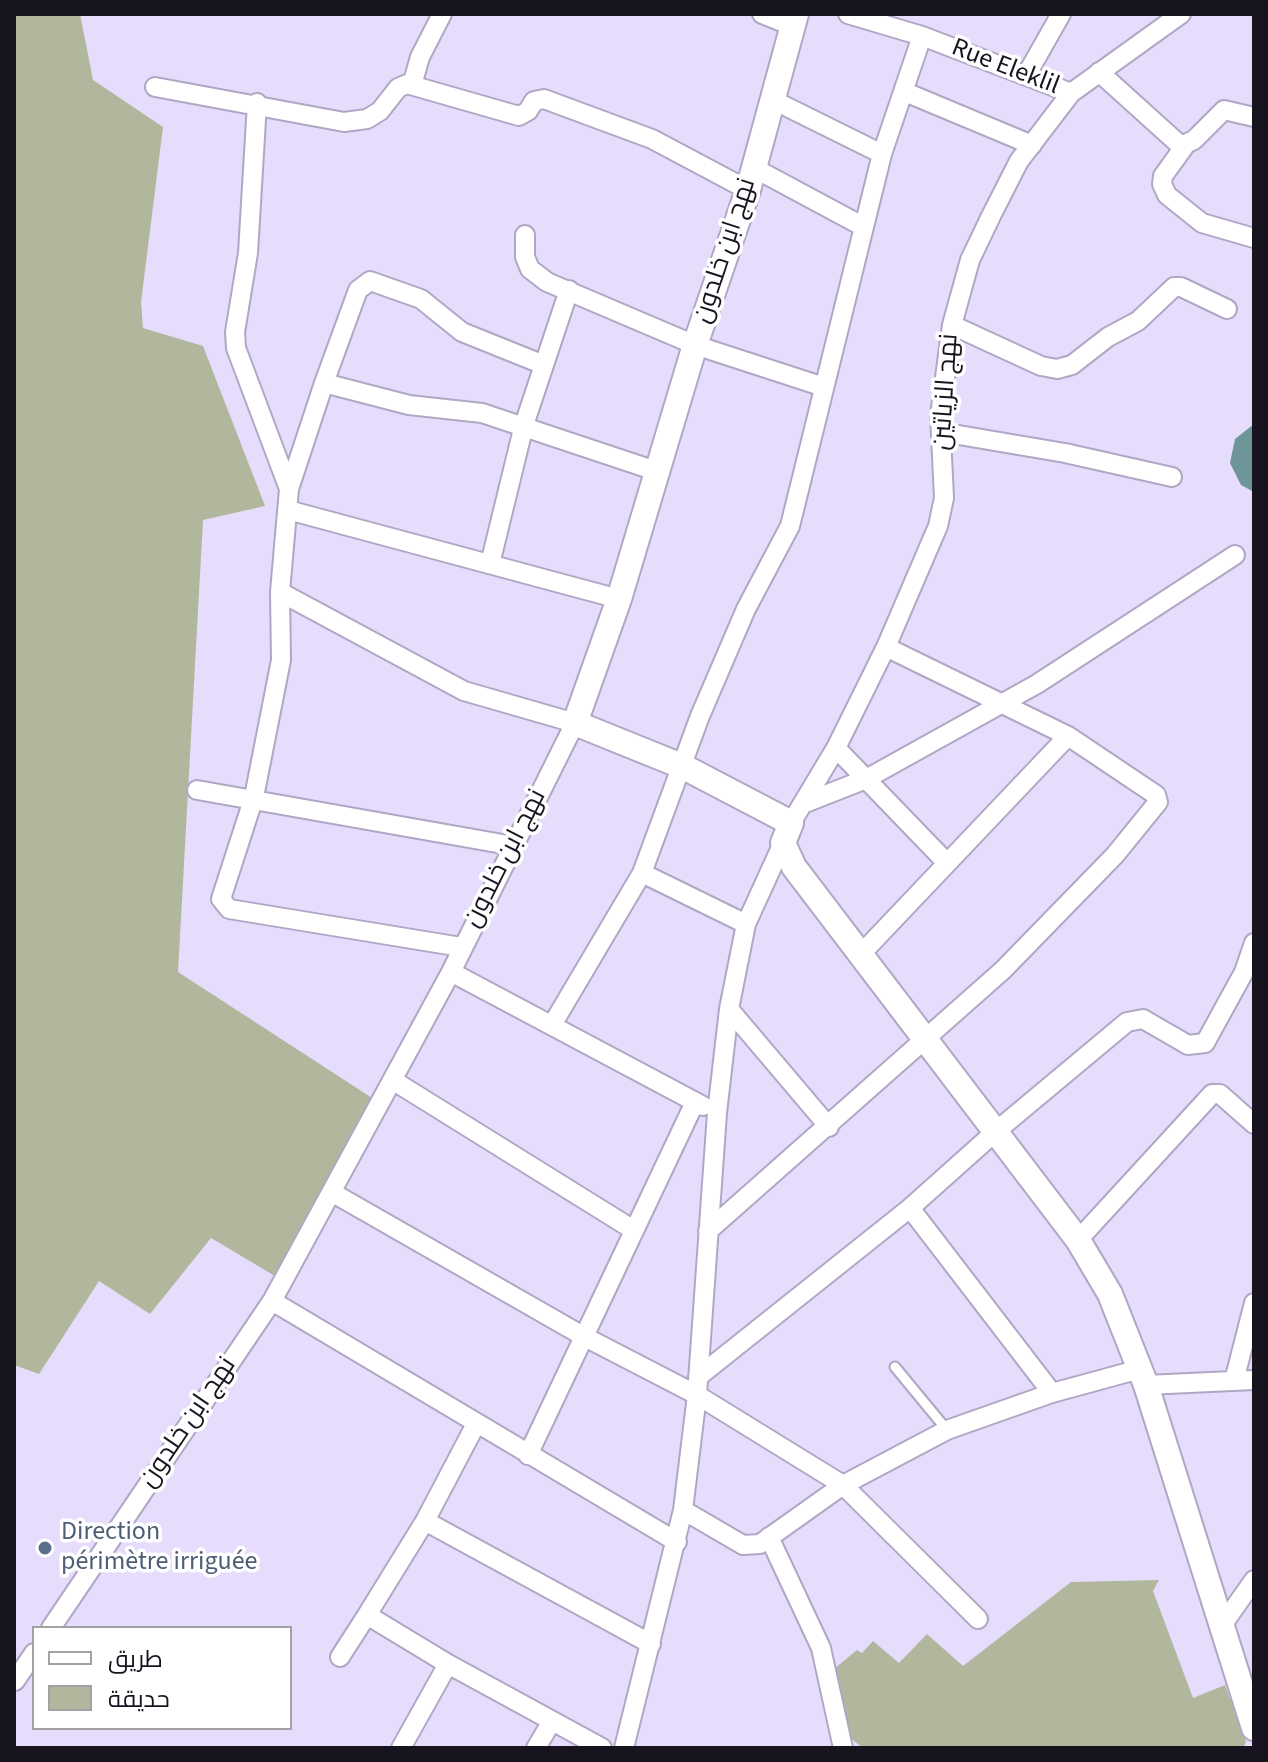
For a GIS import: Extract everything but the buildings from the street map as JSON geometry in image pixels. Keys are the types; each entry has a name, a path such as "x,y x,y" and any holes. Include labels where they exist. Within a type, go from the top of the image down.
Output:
{"street":[{"path":"412,85 420,57 442,14"},
{"path":"762,14 794,20"},
{"name":"Rue Eleklil","path":"848,14 922,36 1071,93"},
{"path":"1027,74 1061,14"},
{"name":"نهج الزياتين","path":"624,1748 683,1510 698,1386 717,1113 729,1009 746,924 793,823 836,748 886,647 943,511 941,432 952,325 970,260 1019,161 1071,93 1181,14"},
{"name":"نهج ابن خلدون","path":"52,1626 272,1301 394,1081 575,723 619,599 695,345 751,179 794,20"},
{"path":"552,1025 642,873 684,767 700,716 746,609 790,526 882,154 922,36"},
{"path":"1099,72 1176,144 1184,147"},
{"path":"155,87 257,103 329,120 358,121 380,111 402,85 412,85 519,116 538,99 558,103 652,139 864,227"},
{"path":"905,92 1032,145"},
{"path":"773,100 882,154"},
{"path":"257,103 248,253 235,332 236,348 289,489"},
{"path":"1254,117 1224,110 1184,147 1162,180 1167,195 1202,223 1254,238"},
{"path":"525,235 525,257 530,269 547,282 695,345 824,387"},
{"path":"461,947 229,909 221,899 221,893 254,797 281,660 280,592 289,489 358,290 370,281 421,299 462,332 544,365"},
{"path":"952,325 1041,366 1057,369 1072,365 1108,337 1138,321 1174,287 1181,287 1227,309"},
{"path":"490,564 524,425 569,290"},
{"path":"324,383 409,405 482,413 659,472"},
{"path":"941,432 1065,453 1172,477"},
{"path":"288,510 619,599"},
{"path":"793,823 1037,684 1235,555"},
{"path":"280,592 464,691 575,723 684,767 793,823"},
{"path":"708,1231 1003,970 1115,855 1158,802 1156,795 1068,736 886,647"},
{"path":"861,954 1068,736"},
{"path":"836,748 946,862"},
{"path":"197,790 254,797 514,846"},
{"path":"793,823 794,867 1078,1240 1110,1294 1143,1377 1254,1728"},
{"path":"642,873 746,924"},
{"path":"698,1386 1127,1022 1143,1019 1188,1045 1205,1043 1244,972 1254,943"},
{"path":"451,972 717,1113"},
{"path":"729,1009 829,1127"},
{"path":"394,1081 632,1229"},
{"path":"1078,1240 1212,1094 1220,1094 1254,1124"},
{"path":"528,1455 632,1229 695,1102"},
{"path":"333,1193 583,1336 698,1386 843,1485 978,1619"},
{"path":"910,1208 1052,1393"},
{"path":"272,1301 677,1542"},
{"path":"1234,1381 1254,1303"},
{"path":"683,1510 743,1545 760,1544 843,1485 947,1430 1052,1393 1143,1377 1254,1380"},
{"path":"340,1657 425,1521 476,1424"},
{"path":"425,1521 651,1644"},
{"path":"769,1537 821,1648 843,1748"},
{"path":"1223,1624 1254,1580"},
{"path":"367,1615 448,1664 602,1748"},
{"path":"15,1681 32,1656"},
{"path":"401,1748 448,1664"},
{"path":"536,1748 552,1721"}],"lane":[{"path":"895,1367 947,1430"}],"green space":[{"path":"14,14 80,14 93,80 163,127 141,302 143,328 203,346 265,506 203,520 178,972 389,1109 280,1279 211,1238 150,1314 99,1281 39,1374 14,1365"},
{"path":"1159,1580 1153,1591 1193,1698 1225,1685 1246,1742 1243,1748 863,1748 849,1737 834,1669 857,1650 862,1653 873,1641 899,1663 927,1634 963,1666 1071,1582"}],"shaded area":[{"path":"1254,424 1254,492 1241,485 1230,463 1235,439"}],"place":[{"name":"Direction périmètre irriguée","path":"45,1548"}]}
